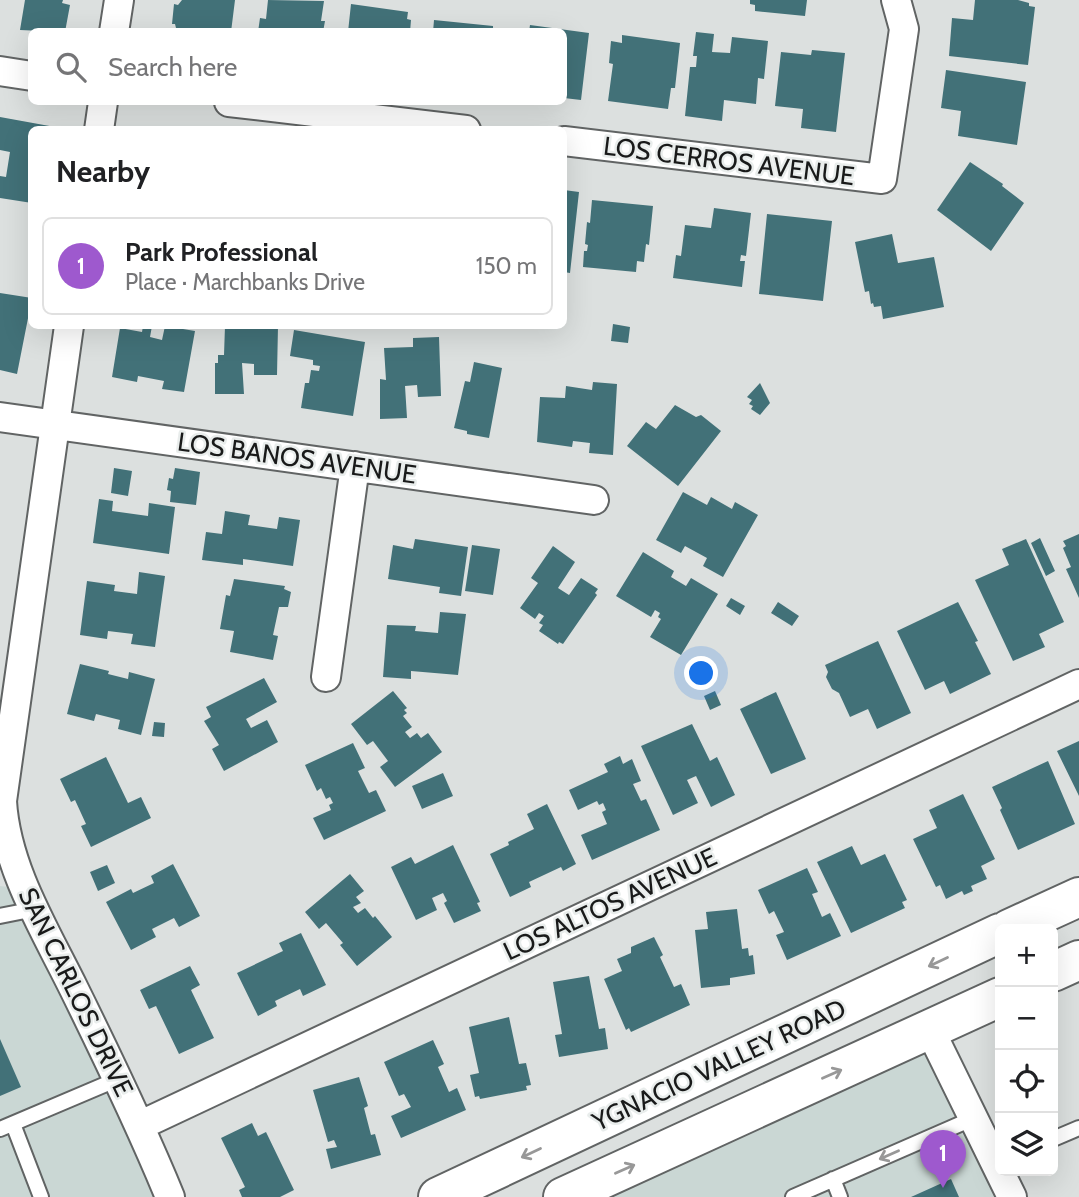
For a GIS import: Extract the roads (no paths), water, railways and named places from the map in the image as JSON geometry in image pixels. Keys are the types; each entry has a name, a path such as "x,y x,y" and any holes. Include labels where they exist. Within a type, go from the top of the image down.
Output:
{"highway":[{"path":"1020,924 1079,897"},
{"name":"YGNACIO VALLEY ROAD","path":"438,1197 995,935"},
{"path":"1058,970 1079,960"},
{"name":"YGNACIO VALLEY ROAD","path":"563,1197 995,999"}],"street":[{"path":"115,28 119,0"},
{"name":"LOS CERROS AVENUE","path":"567,141 882,179 904,29 896,0"},
{"path":"0,71 28,75"},
{"path":"100,126 103,105"},
{"path":"254,105 432,126"},
{"name":"SAN CARLOS DRIVE","path":"69,329 7,727 2,801 4,827 17,868 35,909 141,1125 170,1197"},
{"name":"LOS BANOS AVENUE","path":"0,417 594,500"},
{"path":"326,677 355,466"},
{"name":"LOS ALTOS AVENUE","path":"141,1125 1079,684"},
{"path":"930,1030 995,1160"},
{"path":"1003,1176 1012,1197"}],"lane":[{"path":"0,916 35,909"},
{"path":"41,1197 6,1127 118,1079"},
{"path":"793,1197 974,1118"},
{"path":"1058,1137 1079,1128"},
{"path":"833,1179 840,1197"}],"place":[{"name":"Park Professional","path":"943,1188"}]}
